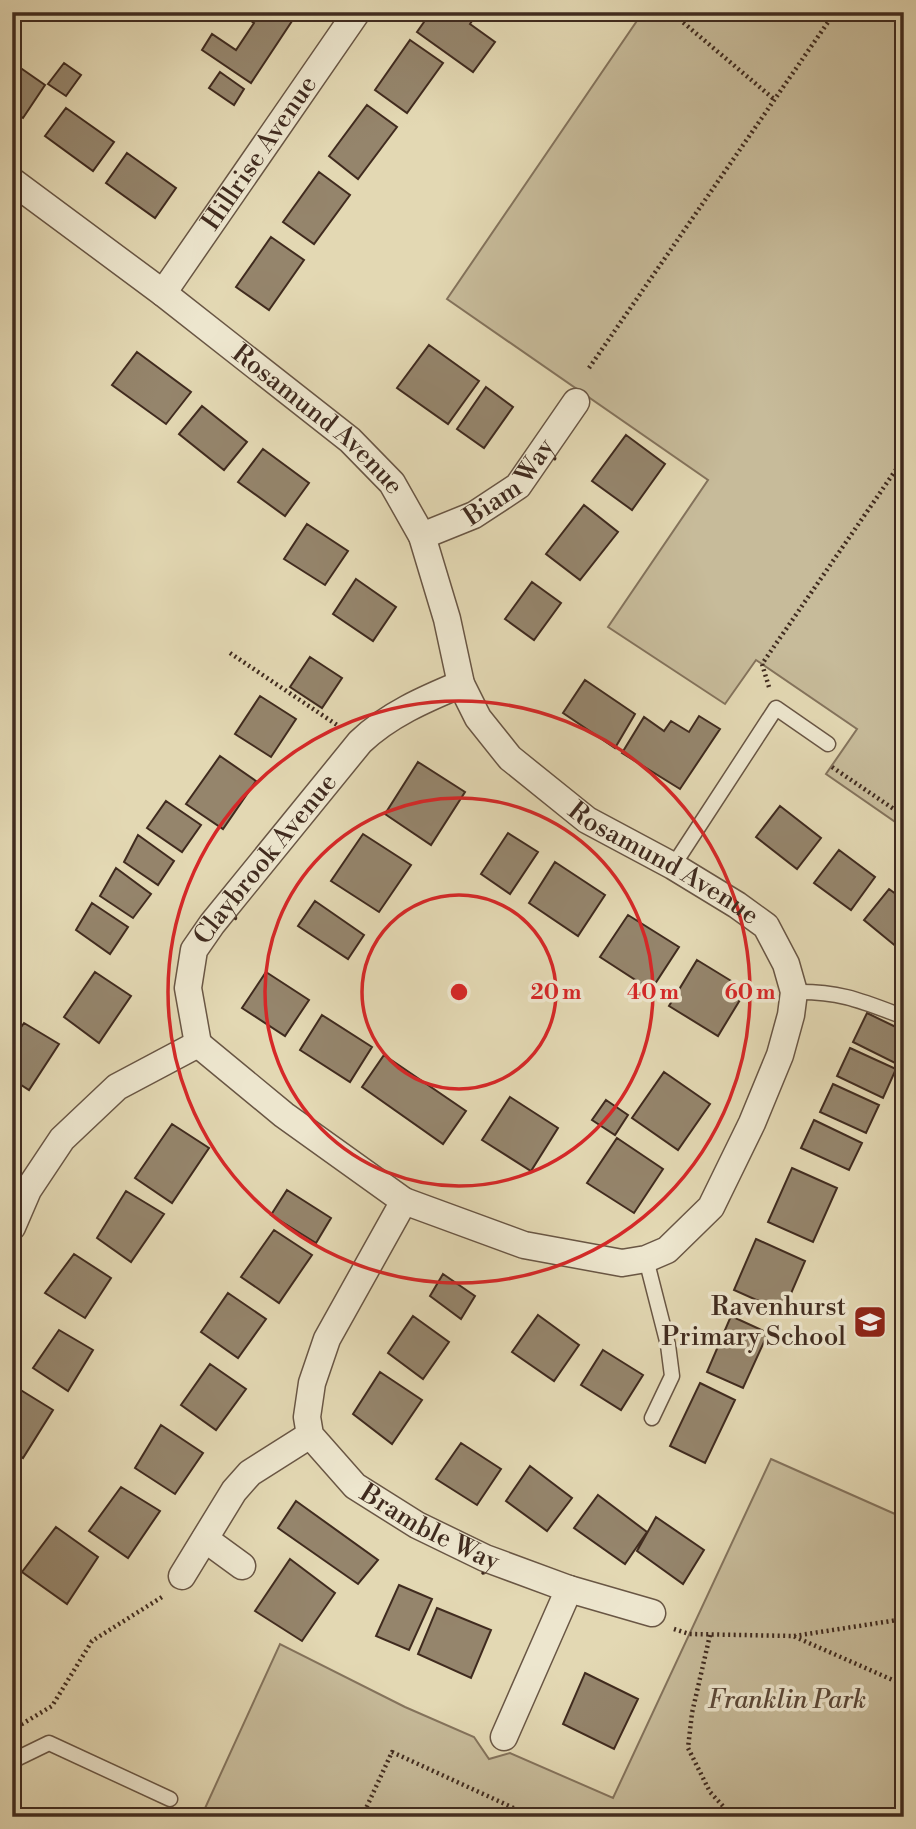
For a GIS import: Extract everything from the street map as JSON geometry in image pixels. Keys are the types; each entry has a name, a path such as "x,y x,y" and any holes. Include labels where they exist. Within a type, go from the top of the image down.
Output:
{"street":[{"name":"Hillrise Avenue","path":"163,293 357,12"},
{"name":"Rosamund Avenue","path":"12,181 163,293 349,440 392,484 422,536 447,619 461,684 478,718 510,758 587,820 673,866 737,905 765,926 786,964 794,992 780,1055 752,1123 711,1207 667,1250 646,1259 622,1263 524,1245 404,1200 284,1115 198,1044"},
{"name":"Biam Way","path":"422,536 474,515 518,486 576,402"},
{"name":"Claybrook Avenue","path":"198,1044 188,988 194,950 212,924 360,742 376,726 423,700 461,684"},
{"path":"12,1227 29,1190 62,1139 117,1087 198,1044"},
{"path":"182,1576 234,1491 250,1473 267,1460 310,1436 307,1417 312,1383 327,1339 404,1200"},
{"name":"Bramble Way","path":"310,1436 355,1486 417,1525 485,1558 569,1589 652,1613"},
{"path":"205,1539 242,1566"},
{"path":"504,1737 569,1589"}],"lane":[{"path":"673,866 776,708 828,744"},
{"path":"794,992 847,996 904,1017"},
{"path":"646,1259 668,1345 672,1376 652,1418"},
{"path":"12,1761 49,1743 170,1800"}],"path":[{"path":"589,368 835,12"},
{"path":"679,19 775,100"},
{"path":"776,708 762,664 904,458"},
{"path":"230,653 360,742"},
{"path":"828,744 831,767 904,816"},
{"path":"12,1730 52,1706 92,1641 171,1592 182,1576"},
{"path":"652,1613 664,1626 689,1634 710,1635 793,1636 904,1619"},
{"path":"710,1635 692,1713 688,1748 710,1792 733,1817"},
{"path":"793,1636 904,1685"},
{"path":"362,1817 392,1752 531,1816"}],"green space":[{"path":"643,12 904,12 904,828 826,774 857,729 762,664 756,660 725,704 608,627 708,480 447,299"},
{"name":"Franklin Park","path":"771,1459 904,1518 904,1817 201,1817 280,1644 405,1707 474,1737 489,1759 510,1753 613,1798"}],"building":[{"path":"238,12 298,12 251,83 202,50 212,34 236,50 254,23"},
{"path":"431,12 478,12 470,24 495,42 473,72 417,32"},
{"path":"410,40 443,63 407,113 375,90"},
{"path":"12,62 45,85 23,118 12,111"},
{"path":"64,63 81,75 66,96 48,84"},
{"path":"220,72 244,89 234,105 209,88"},
{"path":"367,105 397,127 358,179 329,156"},
{"path":"66,108 114,142 93,171 45,136"},
{"path":"127,153 176,188 155,218 106,183"},
{"path":"319,172 350,195 314,244 283,222"},
{"path":"271,237 304,260 269,310 236,287"},
{"path":"429,345 479,381 448,424 397,388"},
{"path":"137,352 191,392 166,424 112,385"},
{"path":"486,387 513,407 484,448 457,429"},
{"path":"202,406 247,442 224,470 179,434"},
{"path":"626,435 665,464 632,510 592,481"},
{"path":"263,449 309,483 285,516 238,482"},
{"path":"584,505 618,532 580,580 546,554"},
{"path":"307,524 348,551 325,585 284,559"},
{"path":"356,579 396,607 373,641 333,614"},
{"path":"532,582 561,603 534,640 505,619"},
{"path":"310,657 342,678 322,708 290,687"},
{"path":"585,680 635,714 615,748 563,713"},
{"path":"260,696 296,719 271,757 235,734"},
{"path":"699,716 720,729 680,789 622,753 644,717 664,731 671,721 689,732"},
{"path":"220,756 256,781 223,829 186,804"},
{"path":"418,762 465,792 431,845 385,814"},
{"path":"166,801 201,825 182,852 147,828"},
{"path":"780,806 821,838 797,869 756,837"},
{"path":"508,833 538,852 510,894 481,874"},
{"path":"363,834 411,865 379,912 331,881"},
{"path":"138,835 174,861 158,885 124,862"},
{"path":"839,850 875,877 851,910 814,883"},
{"path":"555,862 605,895 578,936 529,903"},
{"path":"116,868 151,894 133,918 100,896"},
{"path":"889,889 904,900 904,953 864,920"},
{"path":"315,901 364,935 348,959 298,926"},
{"path":"92,903 128,927 110,954 76,930"},
{"path":"628,915 679,947 651,990 600,957"},
{"path":"697,960 746,990 718,1036 669,1006"},
{"path":"95,972 131,996 99,1043 64,1017"},
{"path":"266,972 309,1000 285,1036 242,1008"},
{"path":"867,1013 904,1031 904,1051 897,1064 853,1042"},
{"path":"322,1015 372,1047 350,1082 300,1050"},
{"path":"24,1023 59,1044 29,1090 12,1079 12,1040"},
{"path":"850,1048 896,1069 883,1098 837,1076"},
{"path":"384,1055 466,1111 443,1144 362,1087"},
{"path":"664,1072 710,1104 678,1150 632,1118"},
{"path":"833,1084 879,1105 866,1133 820,1112"},
{"path":"510,1097 558,1128 531,1171 482,1140"},
{"path":"606,1100 628,1115 615,1135 592,1120"},
{"path":"814,1120 862,1143 849,1170 801,1148"},
{"path":"172,1124 209,1148 172,1203 135,1178"},
{"path":"617,1138 663,1169 634,1213 587,1183"},
{"path":"792,1168 837,1188 813,1242 768,1222"},
{"path":"287,1190 331,1218 316,1243 271,1215"},
{"path":"126,1191 164,1214 131,1262 97,1238"},
{"path":"274,1230 312,1255 279,1303 241,1277"},
{"path":"756,1239 805,1261 783,1312 734,1290"},
{"path":"74,1254 111,1278 85,1318 45,1293"},
{"path":"443,1274 475,1296 461,1319 430,1296"},
{"path":"228,1293 266,1319 238,1358 201,1332"},
{"path":"538,1315 579,1345 554,1381 512,1352"},
{"path":"413,1316 449,1342 423,1379 388,1353"},
{"path":"731,1316 768,1333 743,1388 707,1372"},
{"path":"59,1330 93,1350 68,1391 33,1368"},
{"path":"603,1350 643,1375 621,1410 581,1385"},
{"path":"210,1364 246,1389 216,1430 181,1405"},
{"path":"380,1372 422,1400 392,1444 353,1414"},
{"path":"700,1383 735,1400 705,1463 670,1446"},
{"path":"19,1389 53,1410 23,1458 12,1451 12,1400"},
{"path":"161,1425 203,1453 175,1494 135,1468"},
{"path":"461,1443 501,1469 477,1505 436,1479"},
{"path":"530,1466 572,1498 547,1531 506,1501"},
{"path":"121,1487 160,1511 128,1558 89,1531"},
{"path":"598,1495 647,1532 625,1564 574,1528"},
{"path":"296,1501 378,1560 358,1584 278,1528"},
{"path":"656,1517 704,1550 683,1584 637,1551"},
{"path":"56,1527 98,1557 67,1604 22,1572"},
{"path":"290,1559 335,1593 302,1641 255,1611"},
{"path":"399,1585 432,1599 409,1650 376,1636"},
{"path":"437,1608 491,1630 471,1678 418,1654"},
{"path":"585,1673 638,1699 614,1749 563,1724"}],"place":[{"name":"Ravenhurst Primary School","path":"870,1322"}]}
